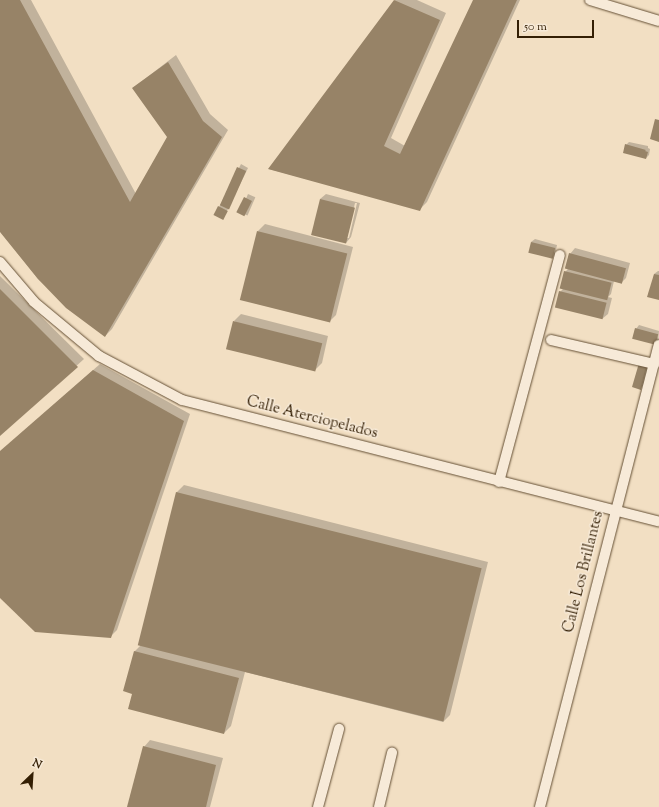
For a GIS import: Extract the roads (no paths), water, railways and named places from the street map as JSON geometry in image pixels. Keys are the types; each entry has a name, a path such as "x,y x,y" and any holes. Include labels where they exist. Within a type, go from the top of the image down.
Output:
{"street":[{"path":"590,0 659,21"},
{"path":"499,482 560,255"},
{"name":"Calle Aterciopelados","path":"0,262 34,302 99,356 182,400 659,522"},
{"path":"551,340 654,364"},
{"name":"Calle Los Brillantes","path":"540,807 615,511 659,346"},
{"path":"318,807 339,728"},
{"path":"379,807 392,753"}]}
